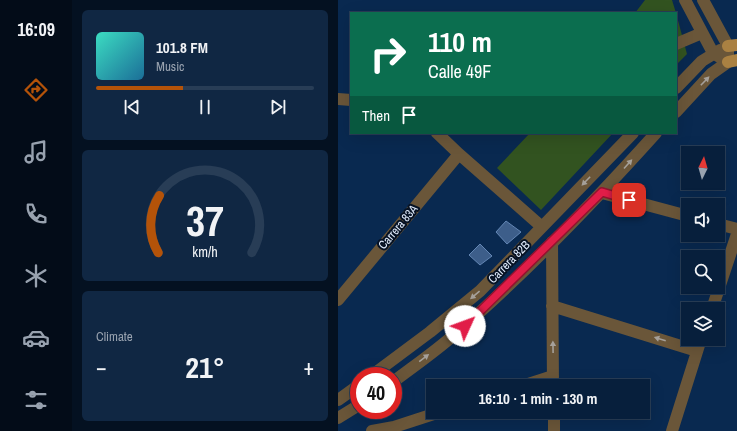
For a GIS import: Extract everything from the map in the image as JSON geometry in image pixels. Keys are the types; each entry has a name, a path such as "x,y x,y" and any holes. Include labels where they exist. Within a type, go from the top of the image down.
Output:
{"street":[{"path":"686,0 713,53 733,61"},
{"path":"703,0 720,30 733,46 733,61"},
{"path":"677,44 702,33"},
{"path":"677,87 702,61 713,53 733,46"},
{"path":"677,111 711,74 733,61"},
{"path":"338,99 350,100"},
{"path":"438,134 542,227"},
{"name":"Carrera 82B","path":"383,367 430,332 480,291 509,263 632,134"},
{"name":"Carrera 82B","path":"402,375 455,335 602,192 655,134"},
{"name":"Carrera 83A","path":"338,300 459,154"},
{"path":"602,192 681,214"},
{"path":"725,226 737,229"},
{"path":"714,302 737,234"},
{"path":"552,242 553,379"},
{"path":"552,306 698,351"},
{"path":"672,431 700,346"},
{"path":"338,400 350,391"},
{"path":"338,418 350,411"},
{"path":"372,431 394,429 426,417"},
{"path":"554,419 554,431"}],"green space":[{"path":"645,0 672,0 676,12 636,12"},
{"path":"677,17 687,54 677,64"},
{"path":"529,134 612,134 541,210 497,168"}],"building":[{"path":"506,221 521,232 507,244 496,232"},
{"path":"480,244 492,256 480,265 469,255"}],"route":[{"path":"465,326 602,192 629,200"}]}
